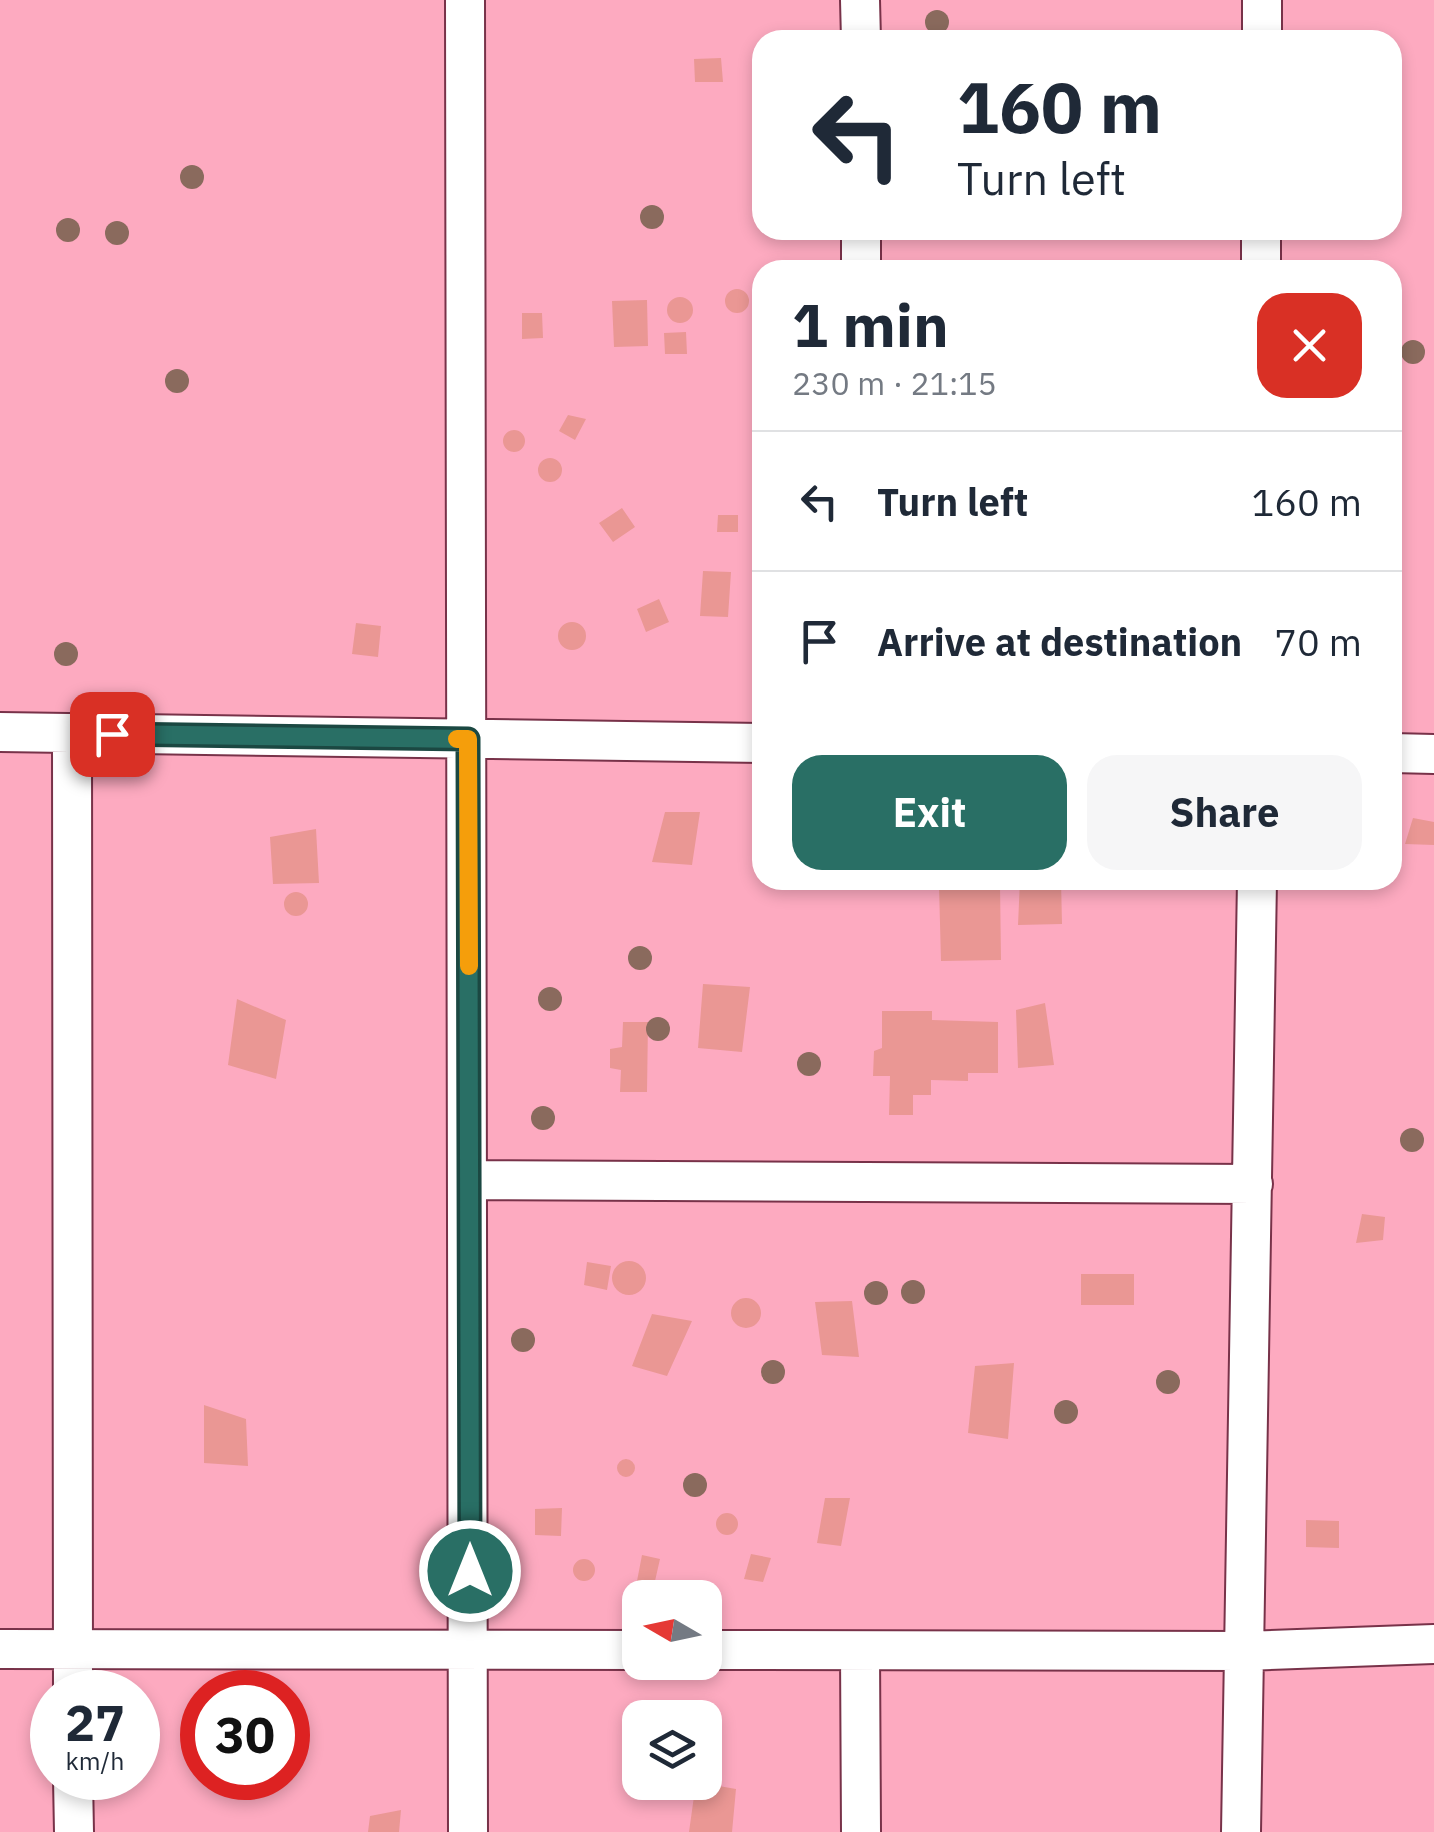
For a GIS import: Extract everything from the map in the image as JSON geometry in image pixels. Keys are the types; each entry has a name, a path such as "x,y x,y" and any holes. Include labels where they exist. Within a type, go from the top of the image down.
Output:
{"street":[{"path":"464,0 468,1832"},
{"path":"860,0 860,30"},
{"path":"1262,0 1262,30"},
{"path":"0,732 752,743"},
{"path":"72,733 72,1670"},
{"path":"1402,753 1434,754"},
{"path":"1242,1832 1257,890"},
{"path":"469,1180 1253,1184"},
{"path":"722,1650 1246,1651 1434,1644"},
{"path":"0,1650 622,1650"},
{"path":"860,1650 861,1832"},
{"path":"74,1800 74,1832"}],"building":[{"path":"721,58 723,82 695,82 694,59"},
{"path":"737,289 749,301 737,313 725,301"},
{"path":"680,297 689,301 693,310 689,319 680,323 671,319 667,310 671,301"},
{"path":"647,300 648,346 614,347 612,301"},
{"path":"522,313 542,313 543,338 522,339"},
{"path":"686,332 687,354 665,354 664,333"},
{"path":"568,415 586,419 575,440 559,431"},
{"path":"514,430 522,433 522,449 514,452 506,449 503,441 506,433"},
{"path":"550,458 562,470 550,482 538,470"},
{"path":"622,508 635,527 613,542 599,523"},
{"path":"718,515 738,515 738,532 717,532"},
{"path":"703,571 731,572 728,617 700,616"},
{"path":"659,599 669,622 646,632 637,609"},
{"path":"572,622 582,626 586,636 582,646 572,650 562,646 558,636 562,626"},
{"path":"356,623 381,626 378,657 352,654"},
{"path":"665,812 700,812 692,865 652,862"},
{"path":"1413,818 1434,822 1434,845 1405,844"},
{"path":"316,829 319,883 273,884 270,837"},
{"path":"939,890 1000,890 1001,960 941,961"},
{"path":"1020,890 1061,890 1062,924 1018,925"},
{"path":"296,892 305,895 305,913 296,916 287,913 284,904 287,895"},
{"path":"703,984 750,987 742,1052 698,1048"},
{"path":"237,999 286,1020 276,1079 228,1065"},
{"path":"1045,1003 1054,1065 1018,1068 1016,1010"},
{"path":"882,1011 932,1011 932,1020 998,1022 998,1073 968,1073 968,1081 931,1080 931,1095 913,1095 913,1115 889,1115 890,1076 873,1076 874,1051 882,1048"},
{"path":"623,1022 648,1022 647,1092 620,1092 621,1070 610,1068 610,1049 622,1047"},
{"path":"1362,1214 1385,1217 1383,1240 1356,1243"},
{"path":"629,1261 641,1266 646,1278 641,1290 629,1295 617,1290 612,1278 617,1266"},
{"path":"587,1262 611,1266 607,1290 584,1285"},
{"path":"1081,1274 1134,1274 1134,1305 1081,1305"},
{"path":"746,1298 757,1302 761,1313 757,1324 746,1328 735,1324 731,1313 735,1302"},
{"path":"852,1301 859,1357 822,1355 815,1302"},
{"path":"652,1314 692,1321 667,1376 632,1366"},
{"path":"1014,1363 1008,1439 968,1433 975,1366"},
{"path":"204,1405 246,1419 248,1466 204,1463"},
{"path":"626,1459 633,1461 633,1475 626,1477 619,1475 617,1468 619,1461"},
{"path":"825,1498 850,1498 841,1546 817,1543"},
{"path":"562,1508 561,1536 535,1535 535,1509"},
{"path":"727,1513 735,1516 735,1532 727,1535 719,1532 716,1524 719,1516"},
{"path":"1306,1520 1339,1521 1339,1548 1306,1547"},
{"path":"751,1554 771,1558 763,1582 744,1579"},
{"path":"642,1555 660,1559 655,1580 637,1580"},
{"path":"584,1559 592,1562 592,1578 584,1581 576,1578 573,1570 576,1562"},
{"path":"722,1787 736,1789 732,1832 689,1832 693,1800 722,1800"},
{"path":"401,1810 399,1832 368,1832 370,1816"}],"slow traffic":[{"path":"457,739 468,739 469,966"}],"route":[{"path":"112,734 468,739 470,1571"}]}
